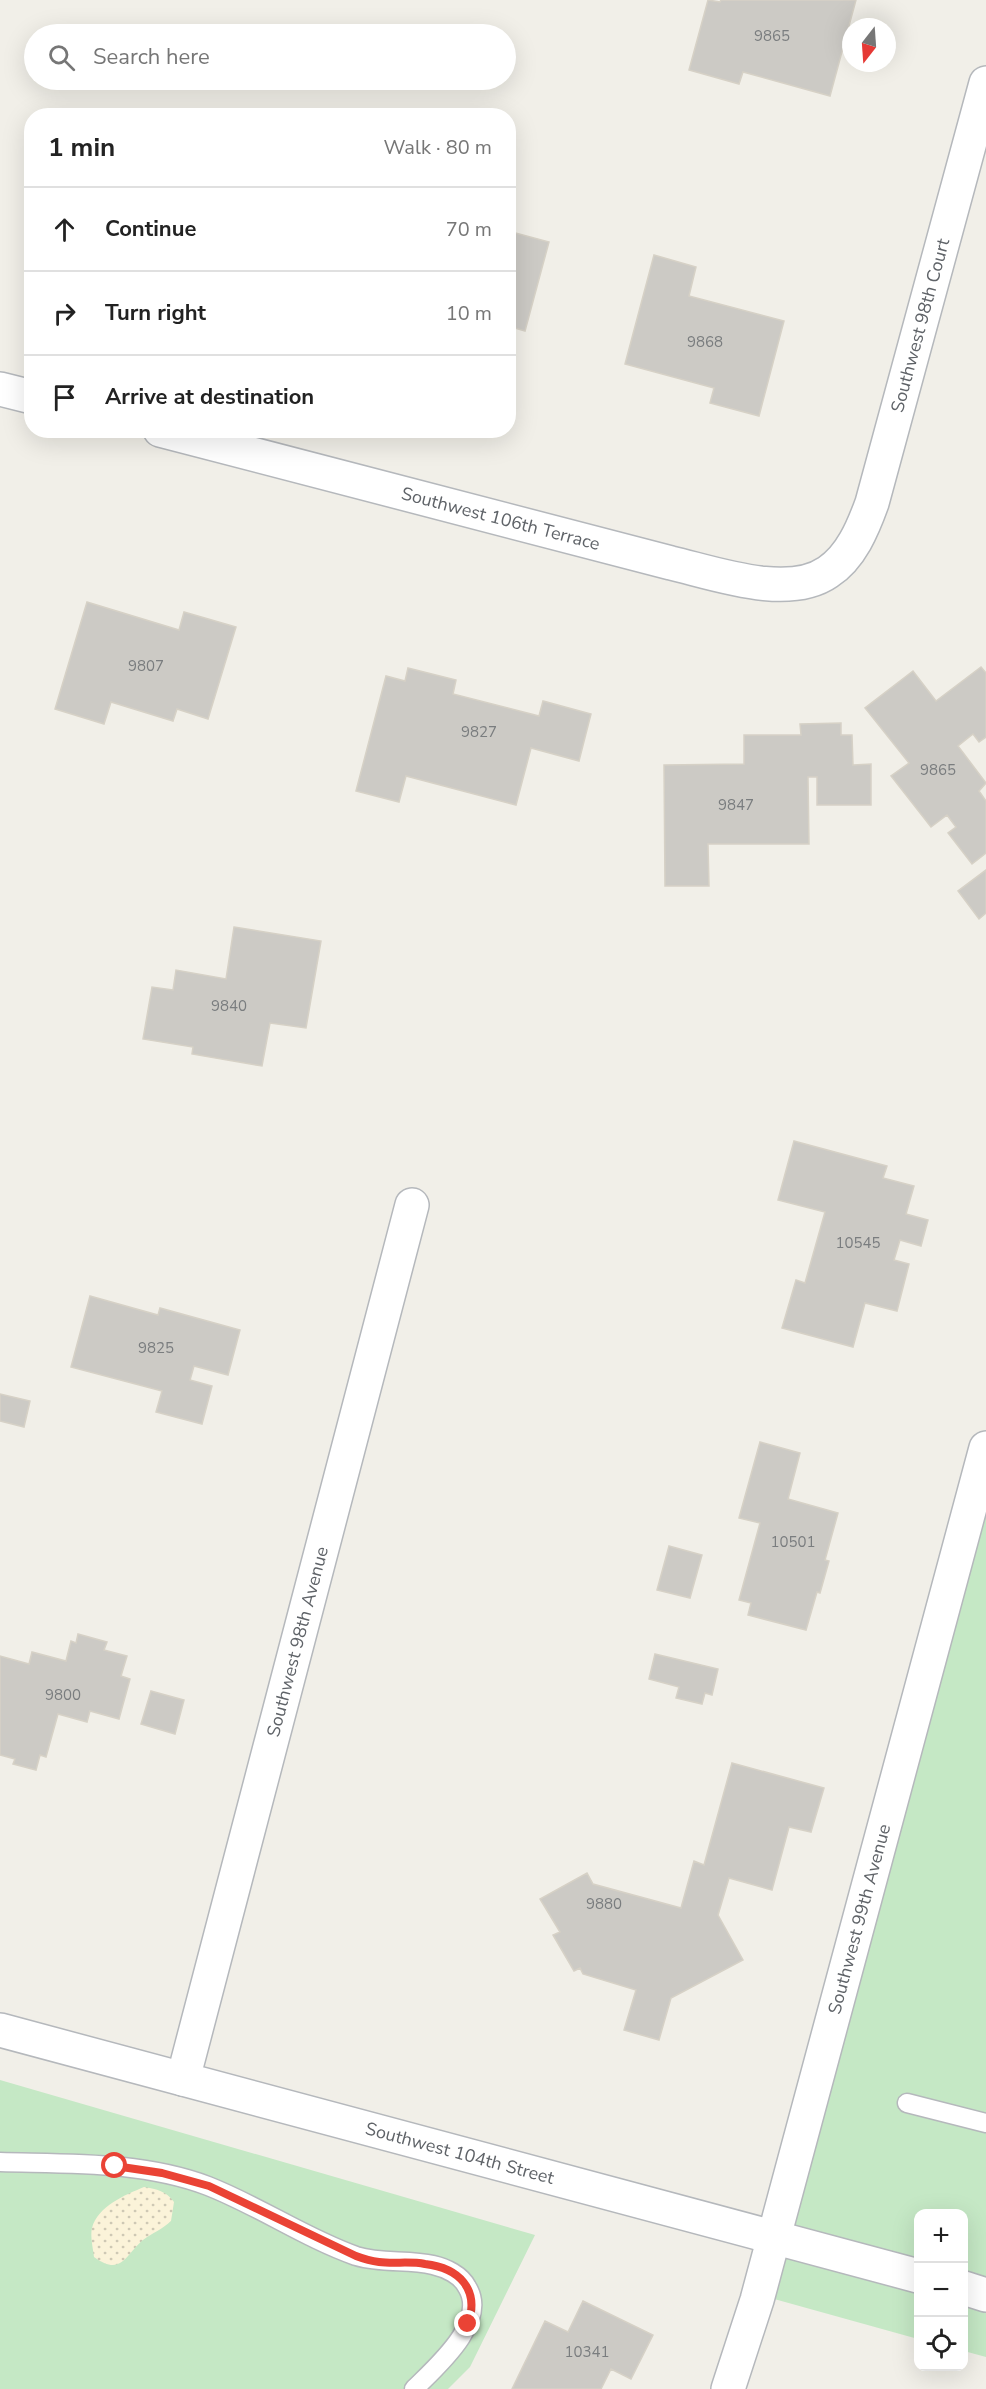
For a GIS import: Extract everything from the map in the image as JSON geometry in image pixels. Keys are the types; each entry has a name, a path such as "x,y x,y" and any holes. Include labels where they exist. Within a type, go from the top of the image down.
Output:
{"street":[{"name":"Southwest 98th Court","path":"839,562 858,537 872,503 986,83"},
{"path":"0,389 24,395"},
{"name":"Southwest 106th Terrace","path":"191,438 756,583 797,583 814,579 828,572 839,562"},
{"name":"Southwest 98th Avenue","path":"183,2079 412,1204"},
{"name":"Southwest 99th Avenue","path":"728,2389 757,2300 986,1448"},
{"name":"Southwest 104th Street","path":"0,2030 914,2275"},
{"path":"968,2290 986,2295"}],"lane":[{"path":"907,2103 986,2123"},
{"path":"0,2162 115,2166 162,2173 209,2186 356,2256 380,2262 424,2263 453,2273 465,2283 471,2293 472,2313 463,2333 450,2352 414,2389"}],"green space":[{"path":"986,1489 986,2357 968,2352 968,2209 914,2209 914,2338 767,2297"},
{"path":"0,2080 535,2235 470,2367 448,2389 0,2389"}],"sand":[{"path":"144,2187 161,2191 174,2202 171,2221 143,2240 122,2262 111,2265 103,2263 94,2257 91,2231 95,2220 113,2202"}],"building":[{"path":"708,0 720,2 721,0 856,0 851,18 842,18 842,52 830,96 743,72 739,84 689,70"},
{"path":"516,233 549,242 525,331 516,328"},
{"path":"654,255 696,267 689,296 784,321 759,416 710,403 714,388 625,364"},
{"path":"87,602 179,630 184,612 236,627 208,719 177,709 173,721 111,702 104,724 55,709"},
{"path":"981,667 986,673 986,737 979,742 973,734 958,746 986,783 979,791 986,801 986,853 972,864 948,833 956,827 947,815 931,827 891,776 909,763 865,708 913,671 936,701"},
{"path":"408,668 456,680 453,694 539,716 543,701 591,714 579,761 531,748 516,805 406,776 399,802 356,791 386,676 405,681"},
{"path":"841,723 841,735 852,735 853,765 871,764 871,805 817,805 817,777 808,777 809,844 708,844 709,886 665,886 664,765 744,764 744,735 801,735 800,724"},
{"path":"986,870 986,913 979,919 958,891"},
{"path":"234,927 321,941 306,1028 270,1023 262,1066 192,1054 193,1047 143,1039 152,987 173,990 176,970 226,979"},
{"path":"794,1141 887,1166 883,1178 914,1186 906,1214 928,1220 921,1246 900,1240 894,1260 909,1264 897,1311 865,1303 853,1347 782,1328 796,1280 805,1283 825,1212 778,1200"},
{"path":"90,1296 158,1315 160,1308 240,1330 228,1375 194,1366 190,1380 212,1386 202,1424 156,1412 162,1391 71,1367"},
{"path":"0,1394 30,1401 24,1427 0,1421"},
{"path":"760,1442 800,1453 788,1499 838,1513 825,1560 829,1561 806,1630 748,1615 751,1603 739,1600 760,1523 739,1518"},
{"path":"669,1546 702,1555 690,1598 657,1590"},
{"path":"78,1634 107,1642 104,1650 127,1656 121,1676 130,1679 119,1719 90,1711 87,1722 58,1714 46,1757 40,1755 36,1770 13,1764 15,1759 0,1755 0,1656 29,1664 32,1652 66,1661 71,1641 76,1643"},
{"path":"655,1654 718,1669 712,1695 705,1693 702,1704 676,1698 679,1687 649,1679"},
{"path":"151,1691 184,1700 175,1734 141,1724"},
{"path":"732,1763 824,1788 811,1832 789,1827 772,1890 729,1878 718,1915 743,1960 671,1998 659,2040 624,2030 636,1990 583,1974 580,1968 574,1971 553,1935 560,1932 540,1899 587,1873 593,1884 681,1908 694,1861 704,1865"},
{"path":"583,2301 653,2335 631,2379 611,2369 601,2389 512,2389 545,2321 568,2332"}],"route":[{"path":"115,2166 162,2173 209,2186 345,2252 368,2260 424,2263 445,2269 465,2283 471,2293 472,2313 468,2324"}]}
